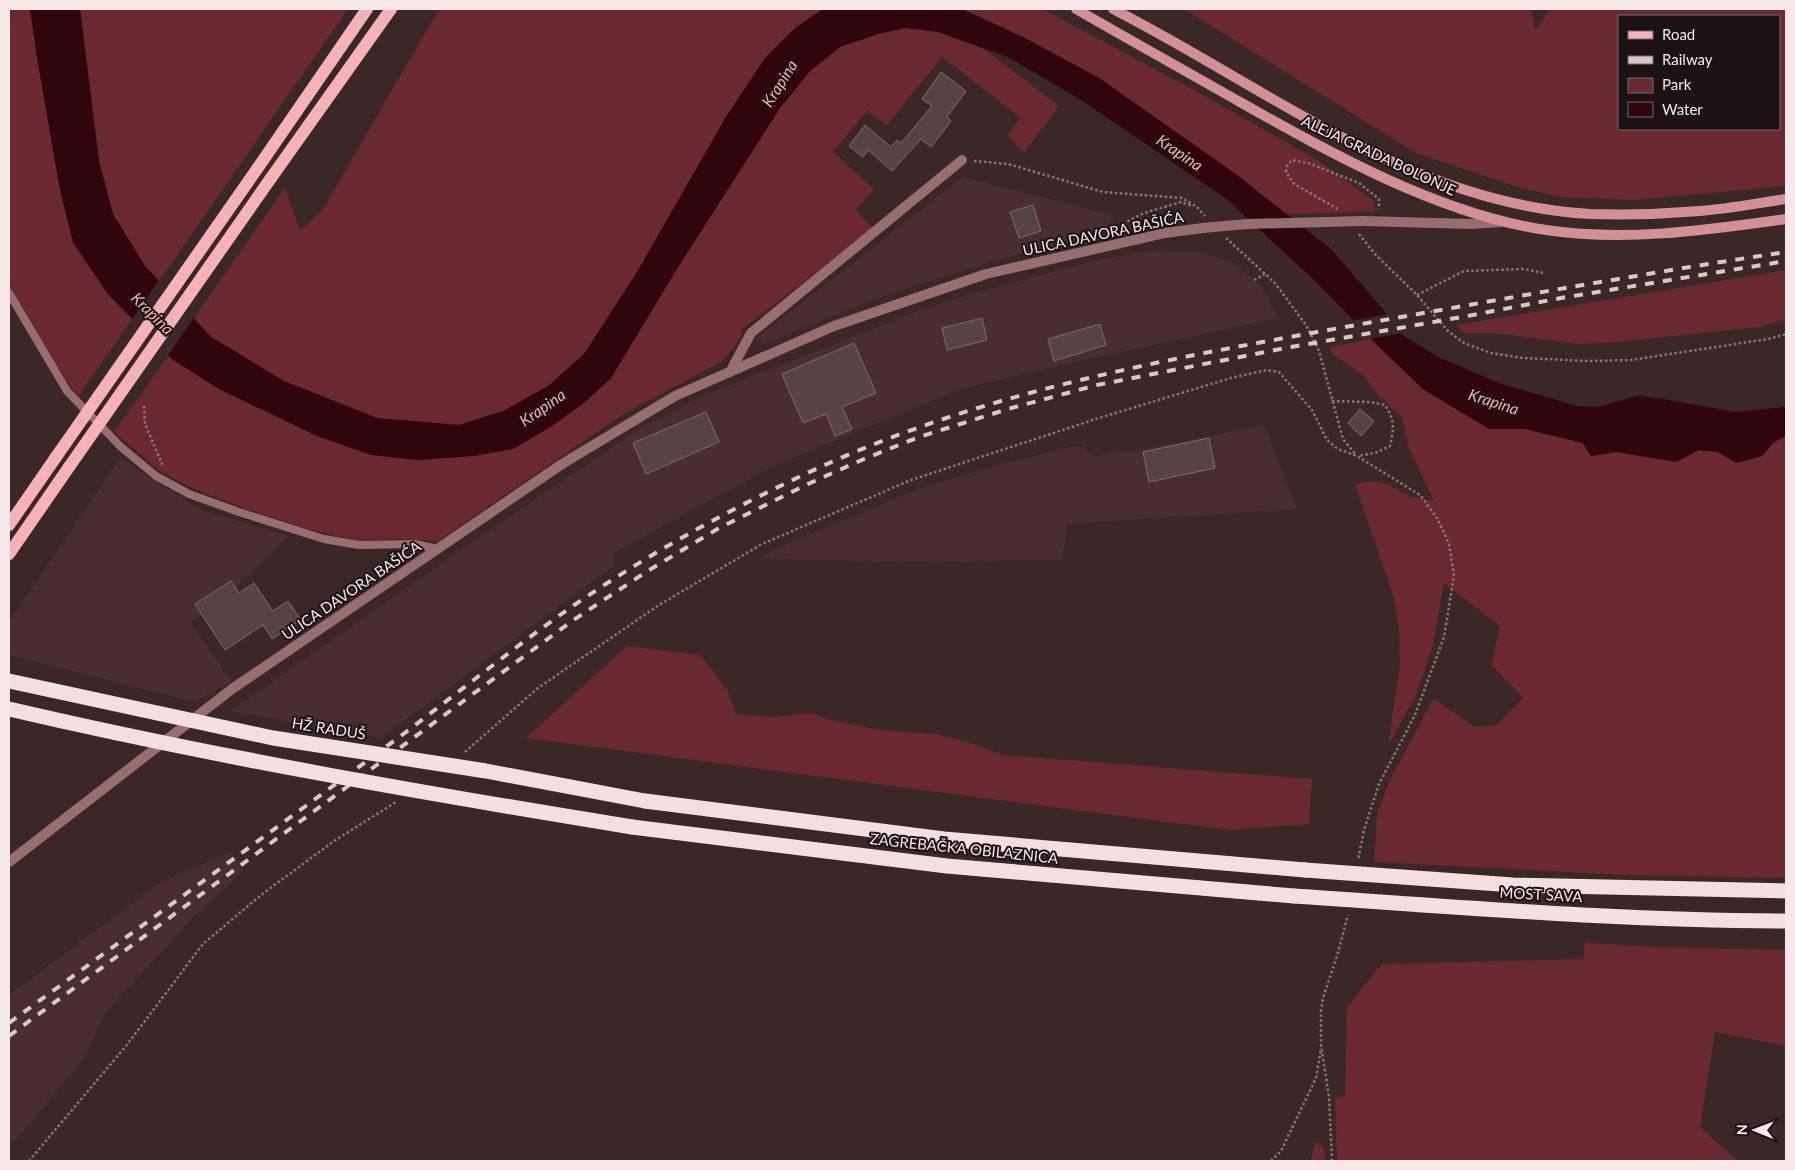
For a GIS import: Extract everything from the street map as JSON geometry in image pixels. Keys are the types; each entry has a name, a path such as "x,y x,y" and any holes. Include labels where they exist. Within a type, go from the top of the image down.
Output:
{"highway":[{"name":"HŽ RADUŠ","path":"9,681 273,738 486,770 645,801"},
{"name":"ZAGREBAČKA OBILAZNICA","path":"9,710 103,731 314,773 632,827 947,866 1294,896"},
{"name":"ZAGREBAČKA OBILAZNICA","path":"645,801 944,839 1305,870"},
{"name":"MOST SAVA","path":"1305,870 1513,885 1786,891"},
{"name":"MOST SAVA","path":"1294,896 1679,919 1786,921"}],"main road":[{"path":"9,525 258,169 367,9"},
{"path":"9,554 391,9"},
{"name":"ALEJA GRADA BOLONJE","path":"1076,9 1274,121 1344,158 1449,205 1501,222 1587,235 1641,235 1703,231 1786,219"},
{"name":"ALEJA GRADA BOLONJE","path":"1113,9 1348,141 1399,166 1463,190 1507,202 1590,214 1702,211 1786,199"}],"street":[{"path":"730,372 751,333 962,160"},
{"name":"ULICA DAVORA BAŠIĆA","path":"9,862 232,689 562,464 675,396 834,326 986,274 1165,233 1247,224 1379,220 1472,224 1501,222"}],"lane":[{"path":"9,293 67,391 121,447 156,476 189,494 238,512 324,539 359,545 415,544 438,549"}],"path":[{"path":"1339,209 1294,184 1286,172 1287,166 1292,160 1308,163 1359,183 1379,199 1379,220"},
{"path":"1123,243 1121,229 1132,218 1181,202 1197,207"},
{"path":"1357,231 1375,254 1417,295 1448,331 1464,343 1492,353 1523,358 1588,361 1631,360 1768,339 1786,334"},
{"path":"1417,295 1464,270 1524,269 1543,273"},
{"path":"1254,280 1265,274"},
{"path":"1319,351 1343,439 1356,456"},
{"path":"462,756 538,688 659,605 762,544 911,480 1099,418 1231,378 1267,370 1279,372 1312,410 1327,440 1338,449 1356,456 1420,495 1437,518 1449,544 1454,576 1444,637 1415,715 1379,784 1364,830 1357,866"},
{"path":"1332,401 1370,402 1385,405 1391,414 1394,429 1390,446 1375,453 1356,456"},
{"path":"144,406 145,424 170,484"},
{"path":"29,1161 126,1046 203,944 261,895 327,847 400,800"},
{"path":"1271,1161 1281,1150 1316,1078 1321,1044 1323,998 1349,911"},
{"path":"1321,1044 1329,1097 1332,1161"}],"shaded area":[{"path":"963,177 1116,216 1098,236 1002,258 899,291 834,315 762,345 758,337"},
{"path":"1152,251 1199,252 1234,263 1262,287 1278,318 961,389 771,467 612,554 615,565 381,738 231,711 439,565 642,427 702,396 918,311 974,293 1100,259"},
{"path":"1264,425 1297,509 1068,524 1062,560 916,562 759,559 782,546 920,488 1002,464 1071,447 1084,446 1092,457 1120,450 1127,453"},
{"path":"120,458 201,510 289,536 225,598 191,623 232,682 194,702 9,655 9,622"},
{"path":"231,852 243,871 190,921 105,1013 84,1059 24,1131 9,1144 9,995 159,883"}],"green space":[{"path":"9,9 30,9 60,190 73,243 107,293 132,319 78,397 44,349 9,287"},
{"path":"80,9 348,9 159,281 145,266 113,214 99,161"},
{"path":"439,9 823,9 795,28 765,58 726,117 637,272 584,354 549,386 503,411 459,425 377,418 284,381 211,337 194,318 285,188 300,231 322,211"},
{"path":"962,9 1042,9 1196,91 1319,161 1374,201 1375,212 1286,214 1237,175 1099,78 1023,37"},
{"path":"1184,9 1531,9 1535,30 1550,9 1786,9 1786,186 1632,200 1560,197 1521,188 1416,153"},
{"path":"906,28 938,32 984,49 1059,106 1024,153 1008,136 1020,117 942,57 887,125 867,111 833,152 874,189 856,209 873,229 742,329 741,337 723,361 625,413 438,541 402,539 358,541 308,529 244,508 192,488 161,472 114,432 169,355 219,389 317,436 513,449 552,426 585,402 611,378 675,272 780,108 810,71 840,47 878,34"},
{"path":"1786,270 1786,319 1759,327 1618,342 1579,344 1495,333 1464,333 1456,325"},
{"path":"1371,339 1380,348 1489,429 1525,429 1583,443 1591,456 1617,452 1676,462 1699,450 1718,452 1736,463 1762,456 1774,442 1786,436 1786,878 1625,875 1374,862 1377,815 1390,780 1433,699 1475,727 1497,725 1523,698 1491,665 1500,626 1444,583 1433,646 1416,695 1388,746 1400,664 1399,628 1394,598 1355,484 1373,481 1389,485 1411,497 1434,501 1408,446 1402,418 1378,395 1363,375 1332,354 1331,347"},
{"path":"627,646 700,655 728,691 736,714 774,717 811,713 826,719 880,730 936,734 971,743 1003,755 1312,779 1309,824 1229,830 526,738"},
{"path":"1585,943 1656,947 1786,950 1786,1046 1715,1032 1700,1127 1738,1161 1337,1161 1335,1098 1345,1096 1347,1007 1382,964 1583,959"},
{"path":"1315,1142 1324,1146 1325,1161 1311,1161"}],"water":[{"name":"Krapina","path":"30,9 80,9 99,161 113,214 145,266 211,337 284,381 377,418 459,425 503,411 548,386 584,354 637,272 726,117 765,58 795,28 823,9 962,9 1023,37 1099,78 1237,175 1332,250 1381,307 1401,334 1440,358 1502,384 1577,406 1598,407 1640,395 1735,412 1786,407 1786,436 1774,442 1762,456 1736,463 1718,452 1699,450 1676,462 1617,452 1591,456 1583,443 1525,429 1489,429 1424,390 1319,285 1228,200 1084,102 1008,57 938,32 906,28 878,34 840,47 810,71 780,108 675,272 611,378 585,402 552,426 513,449 474,456 417,460 371,455 317,436 219,389 173,360 107,293 73,242 60,190"}],"pier":[{"path":"160,279 195,316 167,357 131,321"},
{"path":"1389,314 1403,333 1368,339 1351,321"}],"building":[{"path":"941,72 966,91 947,117 951,121 931,147 921,139 892,171 868,150 863,157 849,146 865,125 891,147 897,140 901,143 932,106 922,99"},
{"path":"1033,205 1041,231 1019,238 1010,212"},
{"path":"982,318 987,340 947,350 942,328"},
{"path":"1100,324 1106,345 1054,361 1048,339"},
{"path":"854,343 876,393 842,407 852,429 835,436 826,414 803,423 782,374"},
{"path":"1360,409 1374,421 1361,436 1348,423"},
{"path":"706,412 719,442 646,474 633,443"},
{"path":"1209,438 1215,468 1149,482 1143,452"},
{"path":"231,581 239,593 254,583 273,611 288,601 301,620 272,639 263,625 225,650 195,604"}],"railway":[{"path":"9,1023 402,735 588,595 708,523 801,476 867,447 933,422 1000,401 1136,367 1455,307 1786,252"},
{"path":"9,1036 572,621 646,572 719,528 864,459 919,437 1008,409 1097,385 1291,347 1561,298 1786,261"}]}
